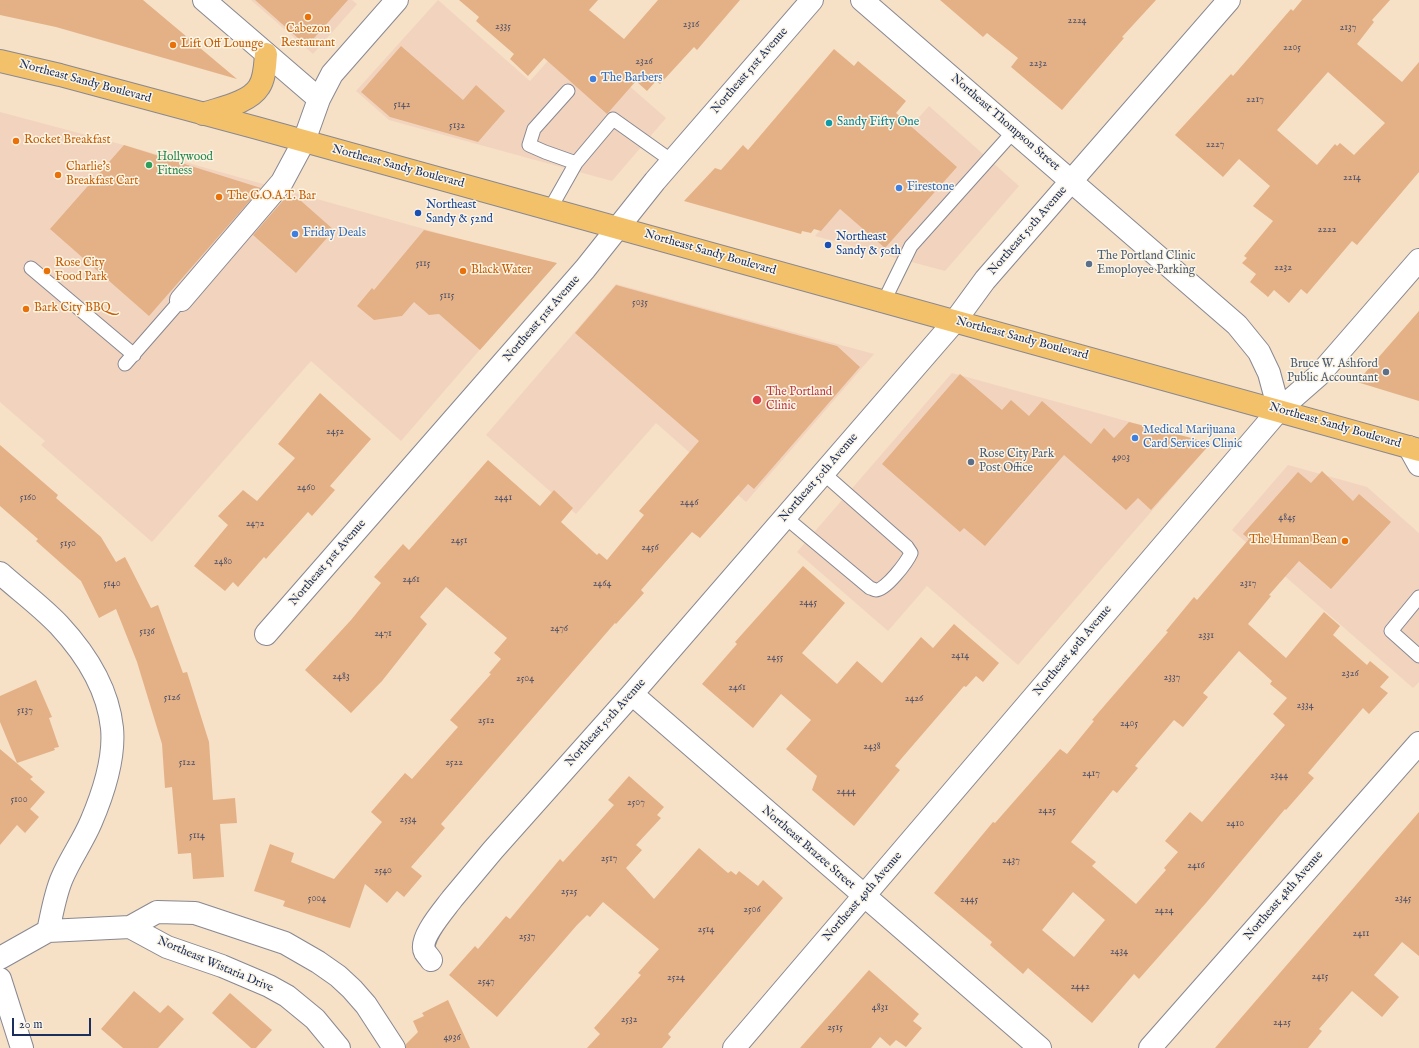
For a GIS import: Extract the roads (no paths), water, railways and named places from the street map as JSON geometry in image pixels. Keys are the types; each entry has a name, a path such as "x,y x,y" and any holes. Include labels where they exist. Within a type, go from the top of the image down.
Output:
{"main road":[{"path":"203,114 243,100 254,93 259,87 263,78 266,54"},
{"name":"Northeast Sandy Boulevard","path":"0,61 60,75 304,141 1279,410 1416,454"}],"street":[{"path":"204,0 319,99"},
{"path":"181,300 282,182 304,141 319,99 332,74 397,0"},
{"name":"Northeast 51st Avenue","path":"266,634 585,269 672,161 812,0"},
{"name":"Northeast Thompson Street","path":"862,0 1072,180 1237,325 1259,352 1269,373 1279,410"},
{"name":"Northeast 50th Avenue","path":"431,960 424,951 424,941 432,926 452,899 493,850 632,694 955,321 985,280 1229,0"},
{"name":"Northeast 49th Avenue","path":"734,1048 1279,410 1319,376 1419,260"},
{"path":"0,573 58,624 80,649 92,668 101,688 112,728 112,749 108,773 92,821 61,879 48,931"},
{"name":"Northeast Brazee Street","path":"632,694 864,897 1040,1048"},
{"name":"Northeast 48th Avenue","path":"1150,1048 1419,743"},
{"path":"0,958 48,931 130,927 157,912 195,913 285,943 318,962 338,976 352,989 366,1005 394,1048"},
{"name":"Northeast Wistaria Drive","path":"130,927 167,947 222,966 269,986 287,996 315,1019 339,1048"},
{"path":"0,978 22,1048"}],"lane":[{"path":"568,91 534,129 530,144 545,152 576,163"},
{"path":"550,209 576,163 613,119 672,161"},
{"path":"884,301 911,246 1014,131"},
{"path":"32,268 130,359 181,300"},
{"path":"785,517 870,588 877,590 884,587 908,560 911,553 907,547 823,473"},
{"path":"1419,597 1391,631 1419,656"}],"place":[{"name":"Cabezon Restaurant","path":"308,17"},
{"name":"Lift Off Lounge","path":"173,45"},
{"name":"The Barbers","path":"593,79"},
{"name":"Sandy Fifty One","path":"829,123"},
{"name":"Rocket Breakfast","path":"16,141"},
{"name":"Hollywood Fitness","path":"149,165"},
{"name":"Charlie's Breakfast Cart","path":"58,175"},
{"name":"Firestone","path":"899,188"},
{"name":"The G.O.A.T. Bar","path":"219,197"},
{"name":"Northeast Sandy & 52nd","path":"418,213"},
{"name":"Friday Deals","path":"295,234"},
{"name":"Northeast Sandy & 50th","path":"828,245"},
{"name":"The Portland Clinic Emoployee Parking","path":"1089,264"},
{"name":"Rose City Food Park","path":"47,271"},
{"name":"Black Water","path":"463,271"},
{"name":"Bark City BBQ","path":"26,309"},
{"name":"Bruce W. Ashford Public Accountant","path":"1386,372"},
{"name":"The Portland Clinic","path":"757,400"},
{"name":"Medical Marijuana Card Services Clinic","path":"1135,438"},
{"name":"Rose City Park Post Office","path":"971,462"},
{"name":"The Human Bean","path":"1345,541"}]}
